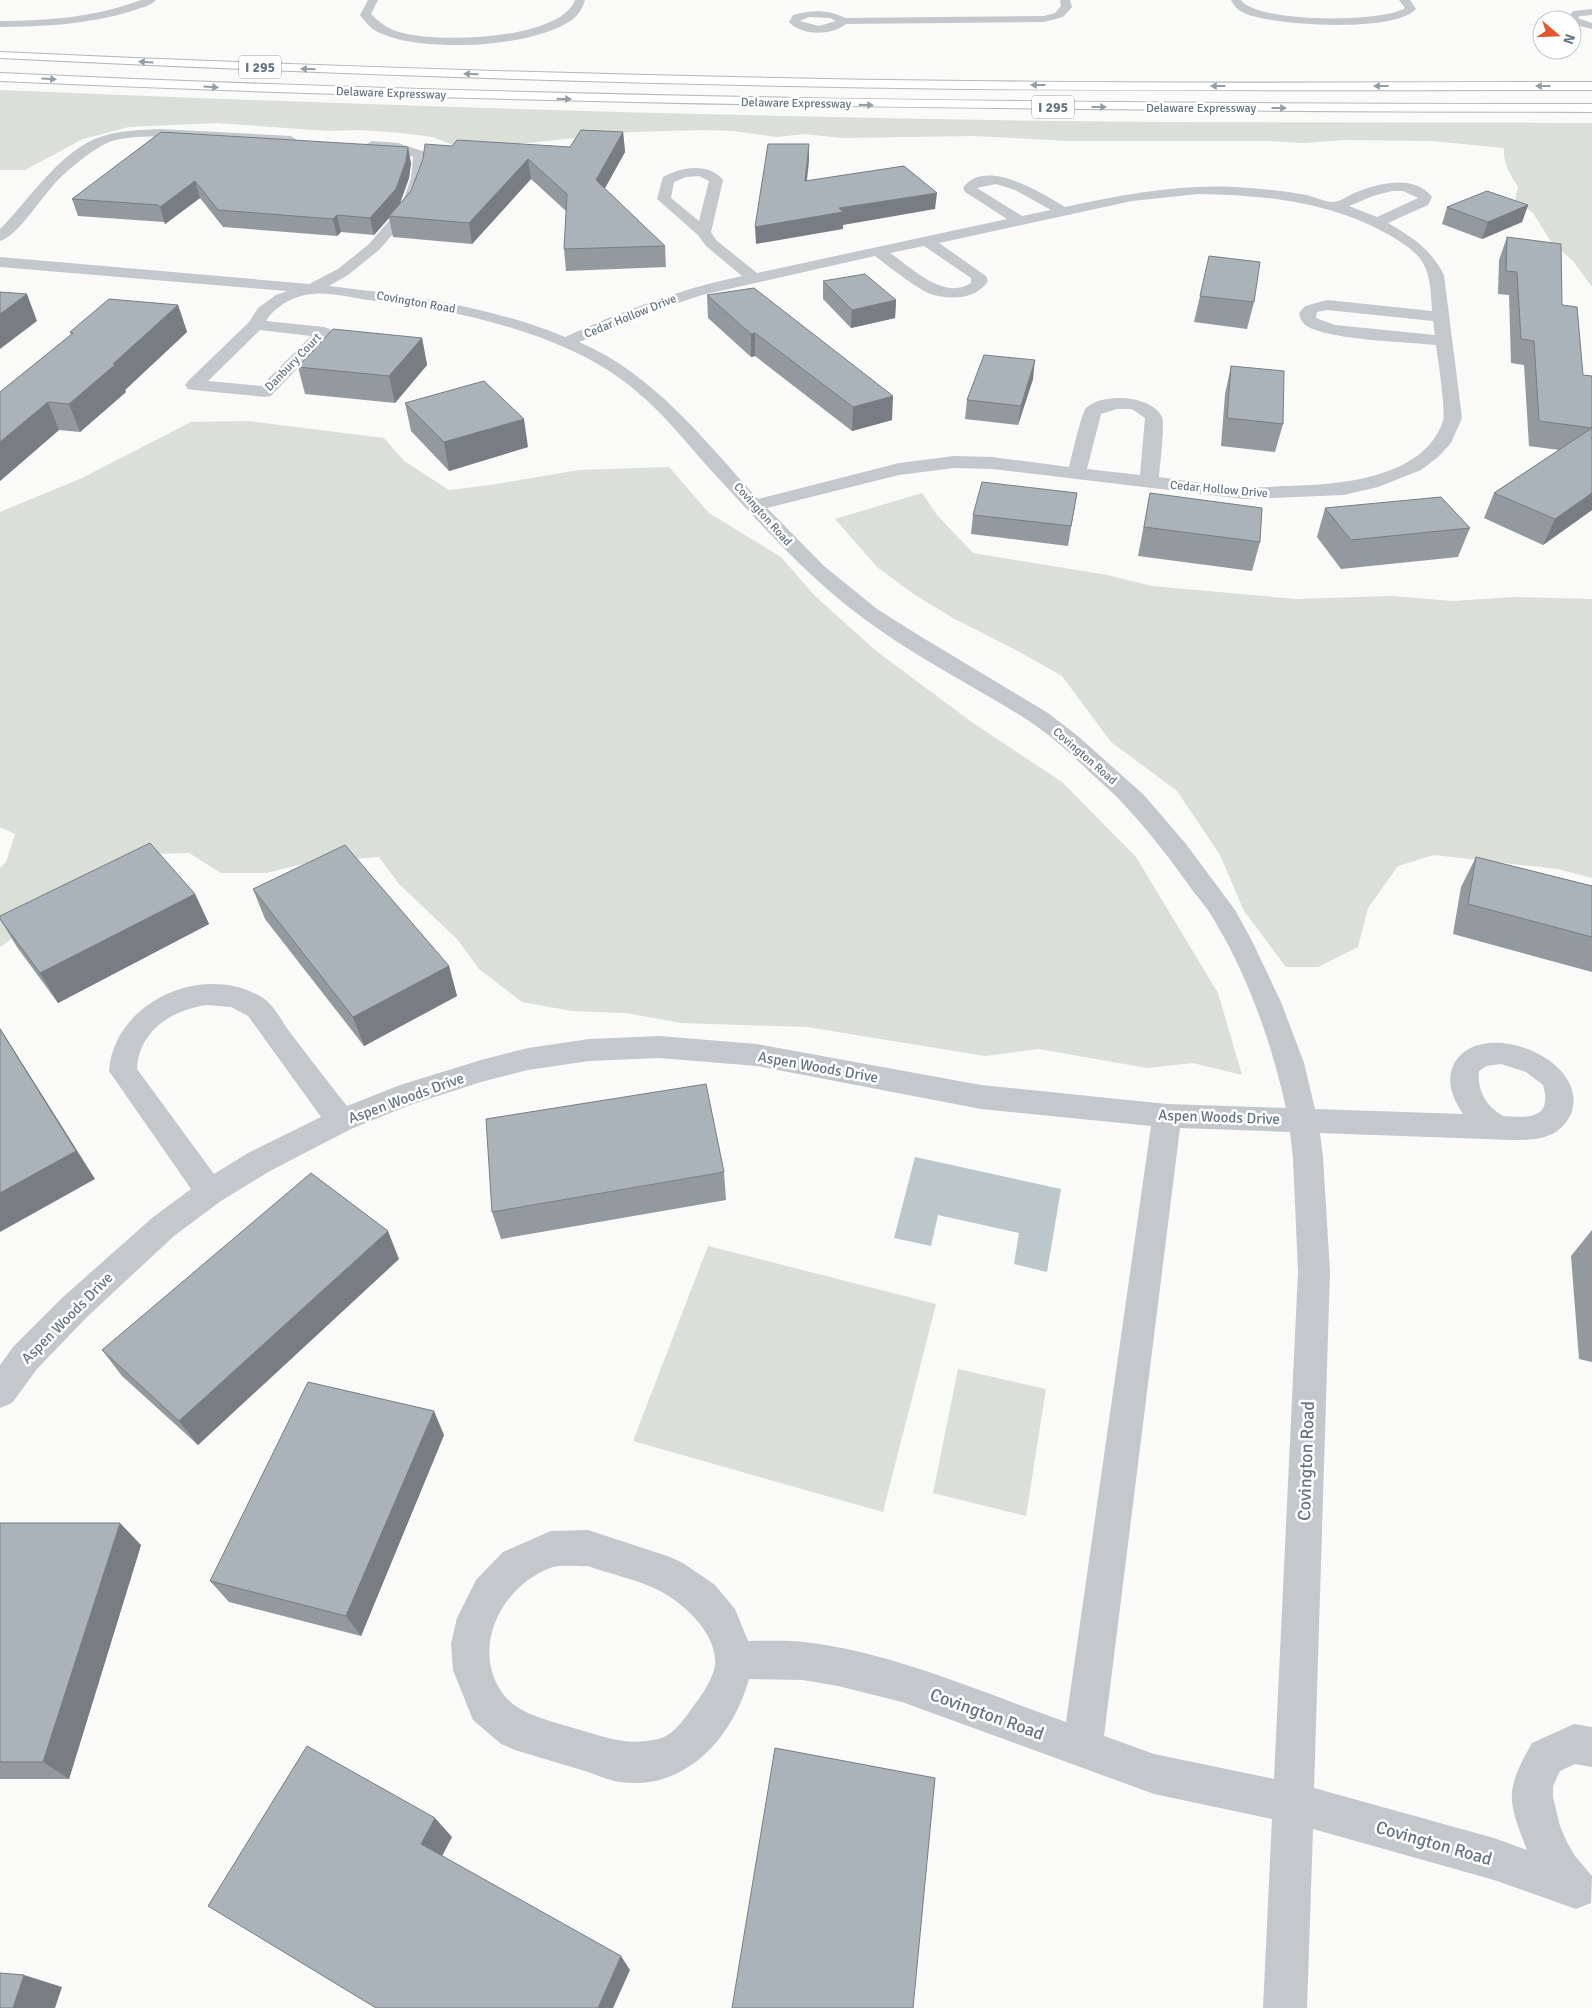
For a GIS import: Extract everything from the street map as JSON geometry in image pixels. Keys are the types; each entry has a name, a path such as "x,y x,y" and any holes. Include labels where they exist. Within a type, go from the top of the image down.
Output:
{"highway":[{"name":"Delaware Expressway","path":"0,55 399,72 799,82 1072,86 1592,86"},
{"name":"Delaware Expressway","path":"0,77 337,92 701,102 1078,107 1592,108"}],"street":[{"path":"372,0 365,16 368,21 382,31 416,39 447,42 501,38 541,30 566,19 571,15 580,0"},
{"path":"843,21 1044,19 1063,12 1067,7 1065,0"},
{"path":"1236,0 1242,8 1249,12 1277,18 1386,20 1404,16 1411,9 1404,0"},
{"path":"1573,0 1590,12"},
{"path":"0,24 30,24 82,18 120,11 144,1"},
{"path":"1590,12 1577,13 1572,18 1579,23 1592,26"},
{"path":"0,237 16,222 52,178 82,152 106,139 128,134 162,133 301,141"},
{"path":"312,289 343,272 374,247 408,208 418,178 420,155 398,147 359,144"},
{"path":"704,232 716,180 714,177 702,173 674,176 668,180 664,199 704,232 711,243 754,278"},
{"path":"1020,221 972,192 970,188 972,185 986,180 1009,182 1064,212"},
{"path":"1336,207 1379,188 1390,187 1412,190 1425,197 1423,202 1378,222"},
{"name":"Cedar Hollow Drive","path":"566,342 625,315 670,298 878,251 1148,194 1202,190 1266,193 1336,207 1378,222 1409,241 1427,258 1436,274 1453,418 1445,439 1432,453 1414,466 1371,483 1320,491 1244,493 992,463 930,463 755,505"},
{"path":"878,251 930,288 967,291 979,285 978,276 926,241"},
{"name":"Covington Road","path":"0,262 312,289 402,299 443,306 508,322 566,342 613,366 640,385 664,407 779,533 817,570 863,607 907,638 1040,718 1071,742 1134,801 1177,850 1226,917 1267,1002 1290,1063 1303,1120 1308,1158 1314,1272 1285,2008"},
{"name":"Danbury Court","path":"256,325 324,332 265,392 194,385 256,325 264,312 282,298 312,289"},
{"path":"1441,317 1327,305 1311,309 1307,313 1309,320 1319,326 1334,330 1444,341"},
{"name":"Cedar Hollow Drive","path":"1076,473 1093,411 1107,404 1128,404 1142,408 1154,418 1149,482"},
{"name":"Aspen Woods Drive","path":"210,1192 124,1071 123,1056 129,1040 147,1019 164,1007 194,996 214,994 232,996 255,1007 341,1121"},
{"name":"Aspen Woods Drive","path":"0,1392 26,1358 74,1307 163,1228 210,1192 259,1162 341,1121 400,1097 481,1071 528,1059 590,1050 659,1047 757,1055 981,1097 1167,1116 1303,1120"},
{"path":"1082,1748 1167,1116"},
{"path":"1303,1120 1498,1128"},
{"path":"588,1548 670,1576 702,1598 722,1622 735,1660 724,1698 690,1743 672,1756 639,1763 620,1762 515,1730 487,1706 472,1670 470,1644 476,1618 489,1594 516,1565 551,1549 588,1548"},
{"name":"Covington Road","path":"735,1660 803,1661 892,1680 1154,1774 1294,1803 1494,1860 1583,1889"},
{"name":"Covington Road","path":"1583,1889 1555,1863 1537,1824 1533,1787 1546,1757 1574,1744 1592,1747"}],"shaded area":[{"path":"0,90 396,105 924,119 1123,122 1592,123 1592,287 1573,261 1552,243 1533,213 1515,199 1518,187 1506,164 1504,148 1432,141 1344,140 1304,143 1269,141 1070,141 973,136 842,138 805,134 777,137 733,131 702,130 631,132 509,145 459,147 432,137 402,133 360,130 328,131 217,123 129,127 83,139 25,170 0,170"},
{"path":"248,421 384,438 404,461 449,490 579,470 669,467 709,513 781,557 814,595 875,650 973,723 1062,782 1136,857 1218,993 1242,1075 1193,1063 1147,1068 1039,1049 985,1056 807,1027 681,1023 626,1013 572,1011 522,1002 479,969 457,939 399,884 379,857 311,862 266,873 221,873 189,853 148,854 42,917 0,947 0,868 6,862 15,834 0,827 0,512 82,478 191,422"},
{"path":"922,493 937,515 973,553 1107,575 1152,586 1296,599 1391,596 1452,601 1514,597 1592,599 1592,878 1558,869 1434,855 1398,866 1368,908 1358,947 1318,967 1286,967 1244,911 1220,855 1177,791 1111,742 1062,676 953,618 915,595 877,567 835,519"},
{"path":"915,1157 1061,1189 1047,1272 1014,1264 1019,1233 938,1215 931,1246 894,1238"},
{"path":"708,1246 936,1304 883,1512 633,1441"},
{"path":"958,1369 1046,1389 1026,1516 933,1493"}],"building":[{"path":"581,130 623,132 596,180 665,246 564,249 567,194 528,159 469,223 389,216 411,191 423,159 425,144 452,146 457,140 570,147"},
{"path":"161,132 408,147 406,161 396,189 370,218 337,215 333,219 218,210 195,181 160,207 158,205 72,199"},
{"path":"768,144 809,144 805,181 904,166 937,193 839,208 843,212 755,227"},
{"path":"1487,191 1528,205 1488,222 1447,207"},
{"path":"1507,237 1561,244 1562,305 1577,307 1583,375 1592,376 1592,428 1539,421 1534,341 1521,339 1517,272 1506,271"},
{"path":"1209,256 1260,262 1254,302 1200,296"},
{"path":"865,274 896,300 852,310 823,281"},
{"path":"754,288 893,396 853,407 755,333 751,334 707,295"},
{"path":"0,292 27,294 0,314"},
{"path":"109,299 178,305 113,364 116,364 69,404 48,402 0,442 0,392 73,333 70,332"},
{"path":"333,329 422,338 389,376 298,367"},
{"path":"984,355 1035,360 1021,406 967,400"},
{"path":"1231,366 1284,371 1283,424 1227,418"},
{"path":"484,381 524,419 444,442 405,403"},
{"path":"1592,428 1592,493 1555,519 1494,493"},
{"path":"982,482 1077,493 1071,526 973,515"},
{"path":"1150,493 1262,508 1260,542 1144,527"},
{"path":"1441,497 1470,528 1351,540 1325,508"},
{"path":"150,843 195,894 40,973 0,919 0,916"},
{"path":"345,845 449,966 353,1017 253,889"},
{"path":"1476,857 1592,886 1592,937 1468,904"},
{"path":"0,1029 76,1151 0,1193"},
{"path":"706,1084 724,1172 492,1212 486,1119"},
{"path":"311,1173 388,1231 179,1421 102,1350"},
{"path":"308,1382 434,1411 346,1616 210,1581"},
{"path":"0,1523 120,1523 43,1762 0,1762"},
{"path":"307,1746 435,1818 421,1844 621,1956 598,2008 376,2008 208,1906"},
{"path":"775,1748 935,1778 913,2008 732,2008"},
{"path":"0,1973 24,1975 13,2008 0,2008"}]}
